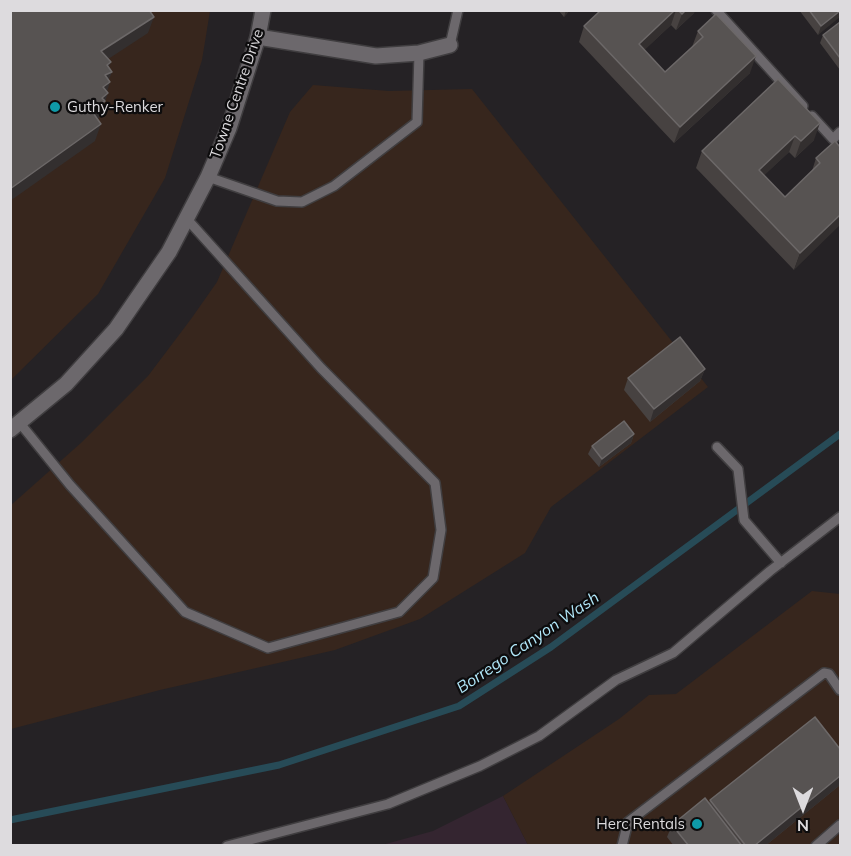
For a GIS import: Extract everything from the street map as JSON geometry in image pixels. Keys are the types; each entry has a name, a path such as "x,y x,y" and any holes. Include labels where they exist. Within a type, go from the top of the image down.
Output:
{"street":[{"name":"Towne Centre Drive","path":"15,426 66,384 116,328 149,284 188,219 229,128 258,38 263,10"},
{"path":"258,38 376,56 419,53 450,45"}],"lane":[{"path":"450,45 458,10"},
{"path":"716,10 833,139 840,132"},
{"path":"208,177 277,201 302,202 334,186 417,122 419,53"},
{"path":"15,426 185,612 268,648 399,612 433,578 441,530 435,483 321,368 188,219"},
{"path":"717,447 738,469 744,520 781,563"},
{"path":"227,846 388,804 480,766 539,735 616,680 673,653 840,517"},
{"path":"622,846 628,822 824,673 829,674 840,690"},
{"path":"816,846 840,825"}],"shaded area":[{"path":"11,11 210,11 202,60 165,178 98,294 11,380"},
{"path":"313,85 389,91 472,89 708,387 551,507 525,553 420,619 335,650 160,690 11,729 10,506 82,442 148,376 191,319 217,282 290,112"},
{"path":"812,591 840,594 840,845 528,845 503,796 619,719 649,695 676,694"},
{"path":"503,796 528,845 382,845 433,831"}],"building":[{"name":"Guthy-Renker","path":"10,10 149,10 154,17 101,51 111,62 107,65 112,72 105,75 110,82 103,87 108,93 102,98 105,101 91,110 101,124 10,189"},
{"path":"601,10 675,10 639,44 665,72 703,37 698,31 716,14 756,56 680,127 584,26"},
{"path":"809,10 840,10 840,11 821,26"},
{"path":"840,22 840,58 823,35"},
{"path":"778,79 820,123 801,141 795,136 759,170 785,197 820,163 816,158 835,141 840,147 840,215 800,253 702,151"},
{"path":"680,337 705,369 654,409 628,378"},
{"path":"624,421 634,434 602,459 592,446"},
{"path":"815,717 840,749 840,776 754,846 746,846 710,800"},
{"path":"705,798 742,846 689,846 672,825"}],"waterway":[{"name":"Borrego Canyon Wash","path":"10,820 279,765 459,706 551,647 840,434"}],"place":[{"name":"Guthy-Renker","path":"55,107"},
{"name":"Herc Rentals","path":"697,824"}]}
